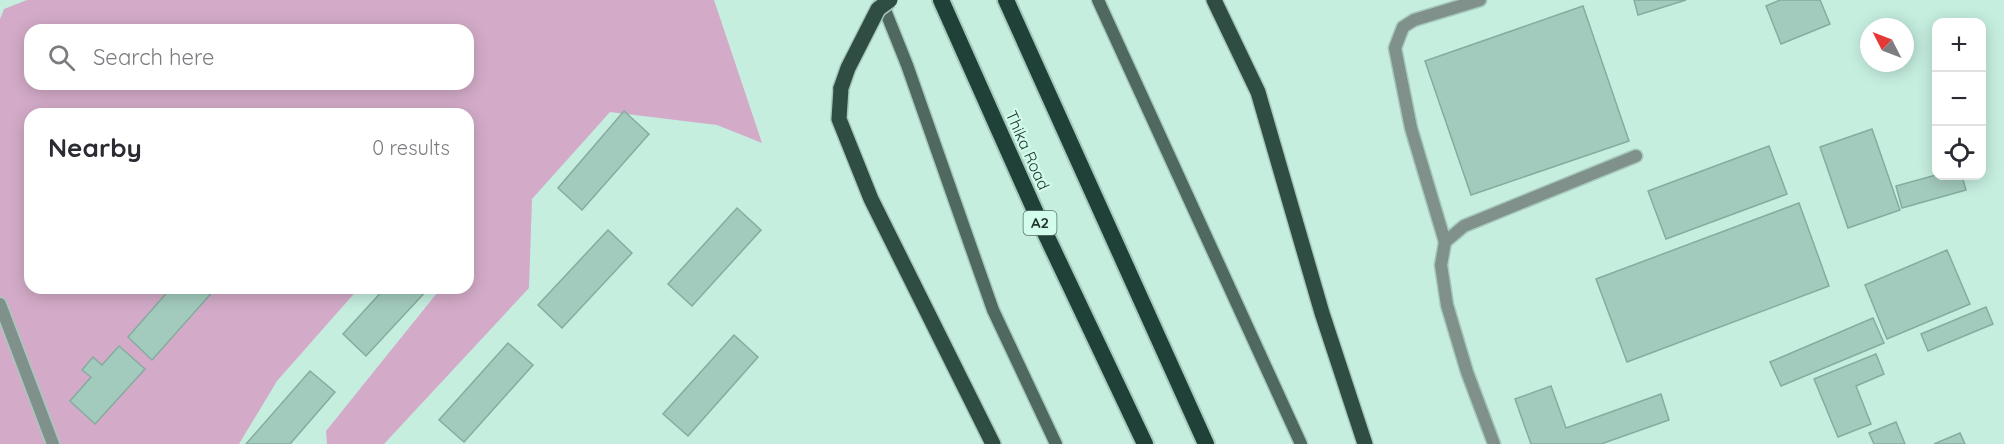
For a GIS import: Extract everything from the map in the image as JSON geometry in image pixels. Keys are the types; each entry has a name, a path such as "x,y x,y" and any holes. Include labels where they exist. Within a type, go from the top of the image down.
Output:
{"highway":[{"name":"Thika Road","path":"942,0 1039,220 1145,444"},
{"path":"1006,0 1206,444"}],"main road":[{"path":"881,0 907,65 993,310 1056,444"},
{"path":"890,0 878,9 848,68 841,88 839,119 871,200 993,444"},
{"path":"1098,0 1301,444"},
{"path":"1214,0 1258,92 1322,313 1365,444"}],"lane":[{"path":"1480,0 1414,20 1403,27 1395,48 1411,128 1445,242 1441,265 1447,305 1467,372 1494,444"},
{"path":"1445,242 1464,226 1636,156"},
{"path":"0,304 53,444"}],"shaded area":[{"path":"27,0 714,0 762,143 717,125 610,112 532,199 529,288 384,444 327,444 326,431 436,294 474,294 474,108 24,108 24,294 354,294 277,381 239,444 0,444 0,19 4,9"}],"building":[{"path":"1634,0 1686,0 1638,15"},
{"path":"1780,0 1820,0 1830,24 1781,44 1766,6"},
{"path":"1583,6 1629,141 1471,195 1425,61"},
{"path":"624,111 649,134 582,210 558,188"},
{"path":"1872,129 1900,210 1848,228 1820,147"},
{"path":"1769,146 1787,194 1666,239 1648,191"},
{"path":"1932,176 1932,180 1963,180 1966,190 1902,208 1896,186"},
{"path":"1799,203 1829,286 1627,362 1596,279"},
{"path":"737,208 761,230 692,306 668,284"},
{"path":"608,230 632,253 562,328 538,305"},
{"path":"1947,250 1970,304 1887,339 1865,285"},
{"path":"166,294 211,294 152,360 128,337"},
{"path":"380,294 423,294 366,356 343,334"},
{"path":"1986,307 1993,324 1928,351 1921,334"},
{"path":"1873,318 1884,343 1781,386 1770,362"},
{"path":"734,335 758,357 688,436 663,414"},
{"path":"508,343 533,365 464,442 439,420"},
{"path":"119,346 145,369 95,424 70,401 91,377 82,370 93,357 102,365"},
{"path":"1876,354 1884,374 1856,386 1871,424 1838,437 1814,379"},
{"path":"310,371 335,392 290,444 246,444"},
{"path":"1551,386 1566,428 1661,394 1669,420 1601,444 1531,444 1515,399"},
{"path":"1896,422 1905,444 1874,444 1869,433"},
{"path":"1960,433 1965,444 1934,444"}]}
